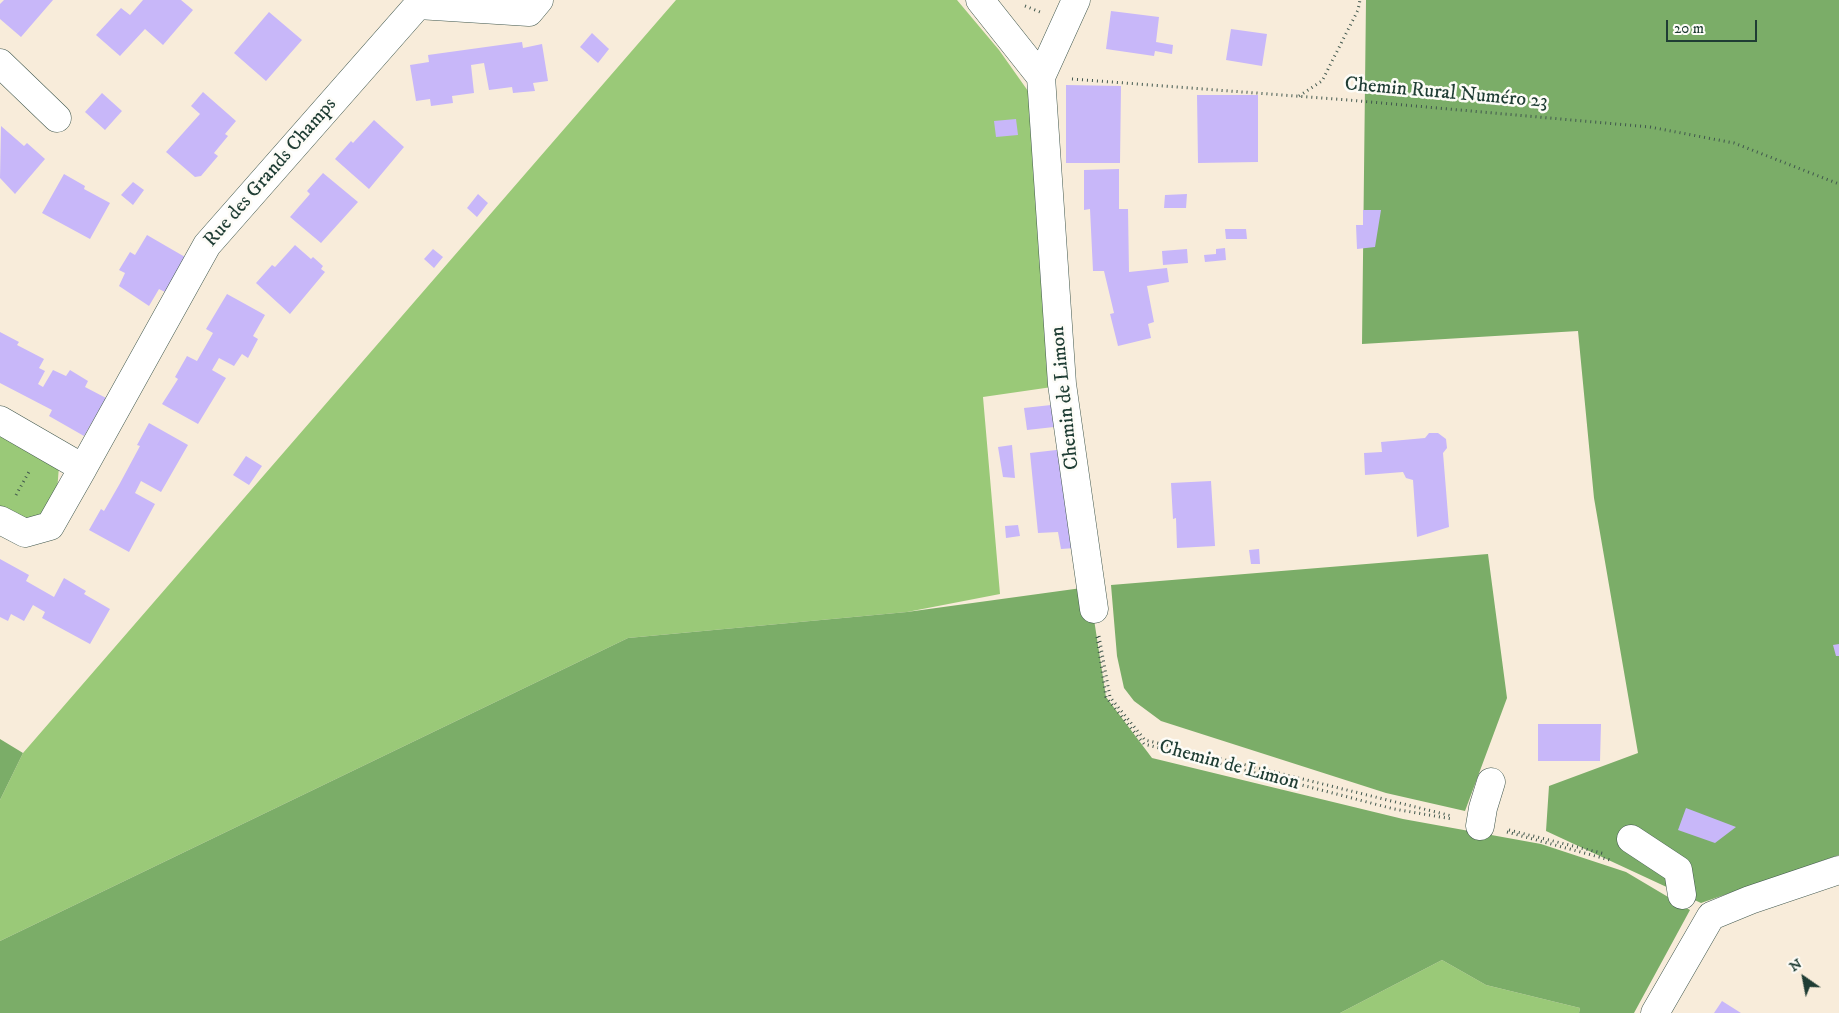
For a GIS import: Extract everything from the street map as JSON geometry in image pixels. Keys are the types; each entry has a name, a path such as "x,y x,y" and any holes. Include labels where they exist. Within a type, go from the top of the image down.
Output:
{"street":[{"name":"Rue des Grands Champs","path":"0,520 24,533 50,526 207,245 418,5 529,12 539,0"},
{"path":"980,0 1041,77 1076,0"},
{"path":"0,63 57,118"},
{"name":"Chemin de Limon","path":"1041,77 1062,384 1094,609"},
{"path":"0,420 83,468"},
{"path":"1481,824 1482,808 1492,782"},
{"path":"1631,839 1678,870 1682,895"},
{"path":"1655,1013 1711,916 1750,900 1839,870"}],"path":[{"path":"1298,96 1322,81 1358,10 1360,0"},
{"name":"Chemin Rural Numéro 23","path":"1041,77 1298,96 1650,127 1734,143 1839,184"},
{"path":"0,520 44,446"},
{"name":"Chemin de Limon","path":"1094,609 1106,697 1144,744 1394,809 1481,824 1616,862"},
{"path":"1481,824 1610,855"}],"green space":[{"path":"676,0 957,0 999,50 1028,91 1052,387 983,397 1000,594 907,612 628,638 0,941 0,800 23,753"},
{"path":"1366,0 1839,0 1839,855 1701,903 1546,831 1549,786 1638,753 1594,498 1578,331 1362,344"},
{"path":"0,426 59,466 57,492 46,512 23,522 0,510"},
{"path":"1488,554 1507,698 1465,811 1386,793 1161,721 1134,701 1124,688 1117,656 1111,585"},
{"path":"1089,587 1106,697 1152,758 1403,819 1541,844 1626,872 1690,910 1634,1013 1579,1013 1580,1008 1486,985 1442,960 1340,1013 0,1013 0,941 628,638 907,612"},
{"path":"0,739 23,753 0,800"},
{"path":"1442,960 1486,985 1580,1008 1579,1013 1340,1013"}],"building":[{"path":"4,0 53,0 21,37 0,19 0,4"},
{"path":"143,0 181,0 193,10 163,45 145,29 120,56 96,35 121,8 130,15"},
{"path":"1111,11 1159,17 1156,42 1173,45 1172,54 1155,51 1154,56 1106,49"},
{"path":"269,12 302,40 266,81 234,53"},
{"path":"1231,29 1267,34 1262,66 1226,60"},
{"path":"592,33 609,49 598,63 580,47"},
{"path":"522,42 523,48 542,44 548,81 533,83 535,91 513,93 512,87 489,90 484,63 471,65 474,93 452,96 453,103 431,106 430,99 416,101 410,65 429,62 428,55"},
{"path":"1066,85 1121,86 1120,163 1066,163"},
{"path":"203,92 236,121 225,134 228,136 214,153 218,156 201,176 195,177 166,152 200,114 191,106"},
{"path":"102,93 122,111 105,130 85,112"},
{"path":"1197,95 1258,95 1258,162 1198,163"},
{"path":"1016,119 1018,135 996,137 994,121"},
{"path":"374,120 404,147 369,189 335,159"},
{"path":"1,126 24,146 27,143 45,159 15,194 0,178"},
{"path":"1119,169 1119,209 1128,209 1129,272 1167,268 1169,282 1147,286 1154,322 1148,324 1151,338 1118,346 1110,314 1114,313 1104,271 1093,271 1090,209 1084,210 1084,170"},
{"path":"323,173 358,202 321,243 290,217 310,194 307,191"},
{"path":"64,174 85,186 84,189 110,203 90,239 42,213"},
{"path":"133,182 144,190 133,205 121,195"},
{"path":"478,194 488,203 477,217 467,208"},
{"path":"1187,194 1186,208 1164,208 1165,195"},
{"path":"1363,210 1381,210 1375,247 1357,249 1356,225 1363,225"},
{"path":"1225,229 1246,229 1247,239 1226,239"},
{"path":"147,235 185,257 165,292 159,289 149,306 119,286 125,273 119,270 130,252 135,255"},
{"path":"295,245 311,259 313,257 323,266 321,269 325,272 290,314 256,283 272,265 275,267"},
{"path":"1225,248 1226,260 1205,262 1204,255 1216,254 1216,249"},
{"path":"433,249 443,257 434,268 424,259"},
{"path":"1187,249 1188,263 1163,265 1162,251"},
{"path":"227,294 265,315 253,336 258,339 248,358 242,354 234,366 219,358 212,370 226,378 198,424 162,404 178,379 175,377 187,356 197,361 213,333 206,329"},
{"path":"0,332 19,342 17,345 44,359 39,368 45,371 38,384 43,387 53,370 66,376 70,370 88,381 85,387 106,398 84,436 49,416 52,410 0,383"},
{"path":"1060,404 1063,426 1027,430 1024,408"},
{"path":"149,423 188,445 161,492 141,481 135,493 155,504 129,552 89,530 101,509 104,511 119,485 140,446 137,445"},
{"path":"1429,433 1438,433 1446,439 1447,448 1443,453 1449,527 1417,537 1413,480 1406,478 1403,472 1365,475 1364,453 1382,452 1381,442 1425,438"},
{"path":"1012,445 1015,478 1003,477 998,447"},
{"path":"1065,449 1075,548 1061,549 1058,532 1038,533 1030,453"},
{"path":"246,456 262,466 249,485 233,475"},
{"path":"1211,481 1215,546 1177,548 1176,518 1173,519 1171,483"},
{"path":"1018,525 1020,536 1006,538 1005,526"},
{"path":"1259,549 1260,564 1251,564 1249,550"},
{"path":"0,559 29,575 26,581 54,597 64,578 86,591 84,594 110,609 90,644 42,618 45,612 33,605 24,621 11,614 8,621 0,617"},
{"path":"1839,644 1839,656 1836,656 1833,645"},
{"path":"1538,724 1601,724 1600,761 1538,761"},
{"path":"1686,808 1736,827 1715,843 1678,830"},
{"path":"1722,1001 1741,1013 1714,1013"}]}
